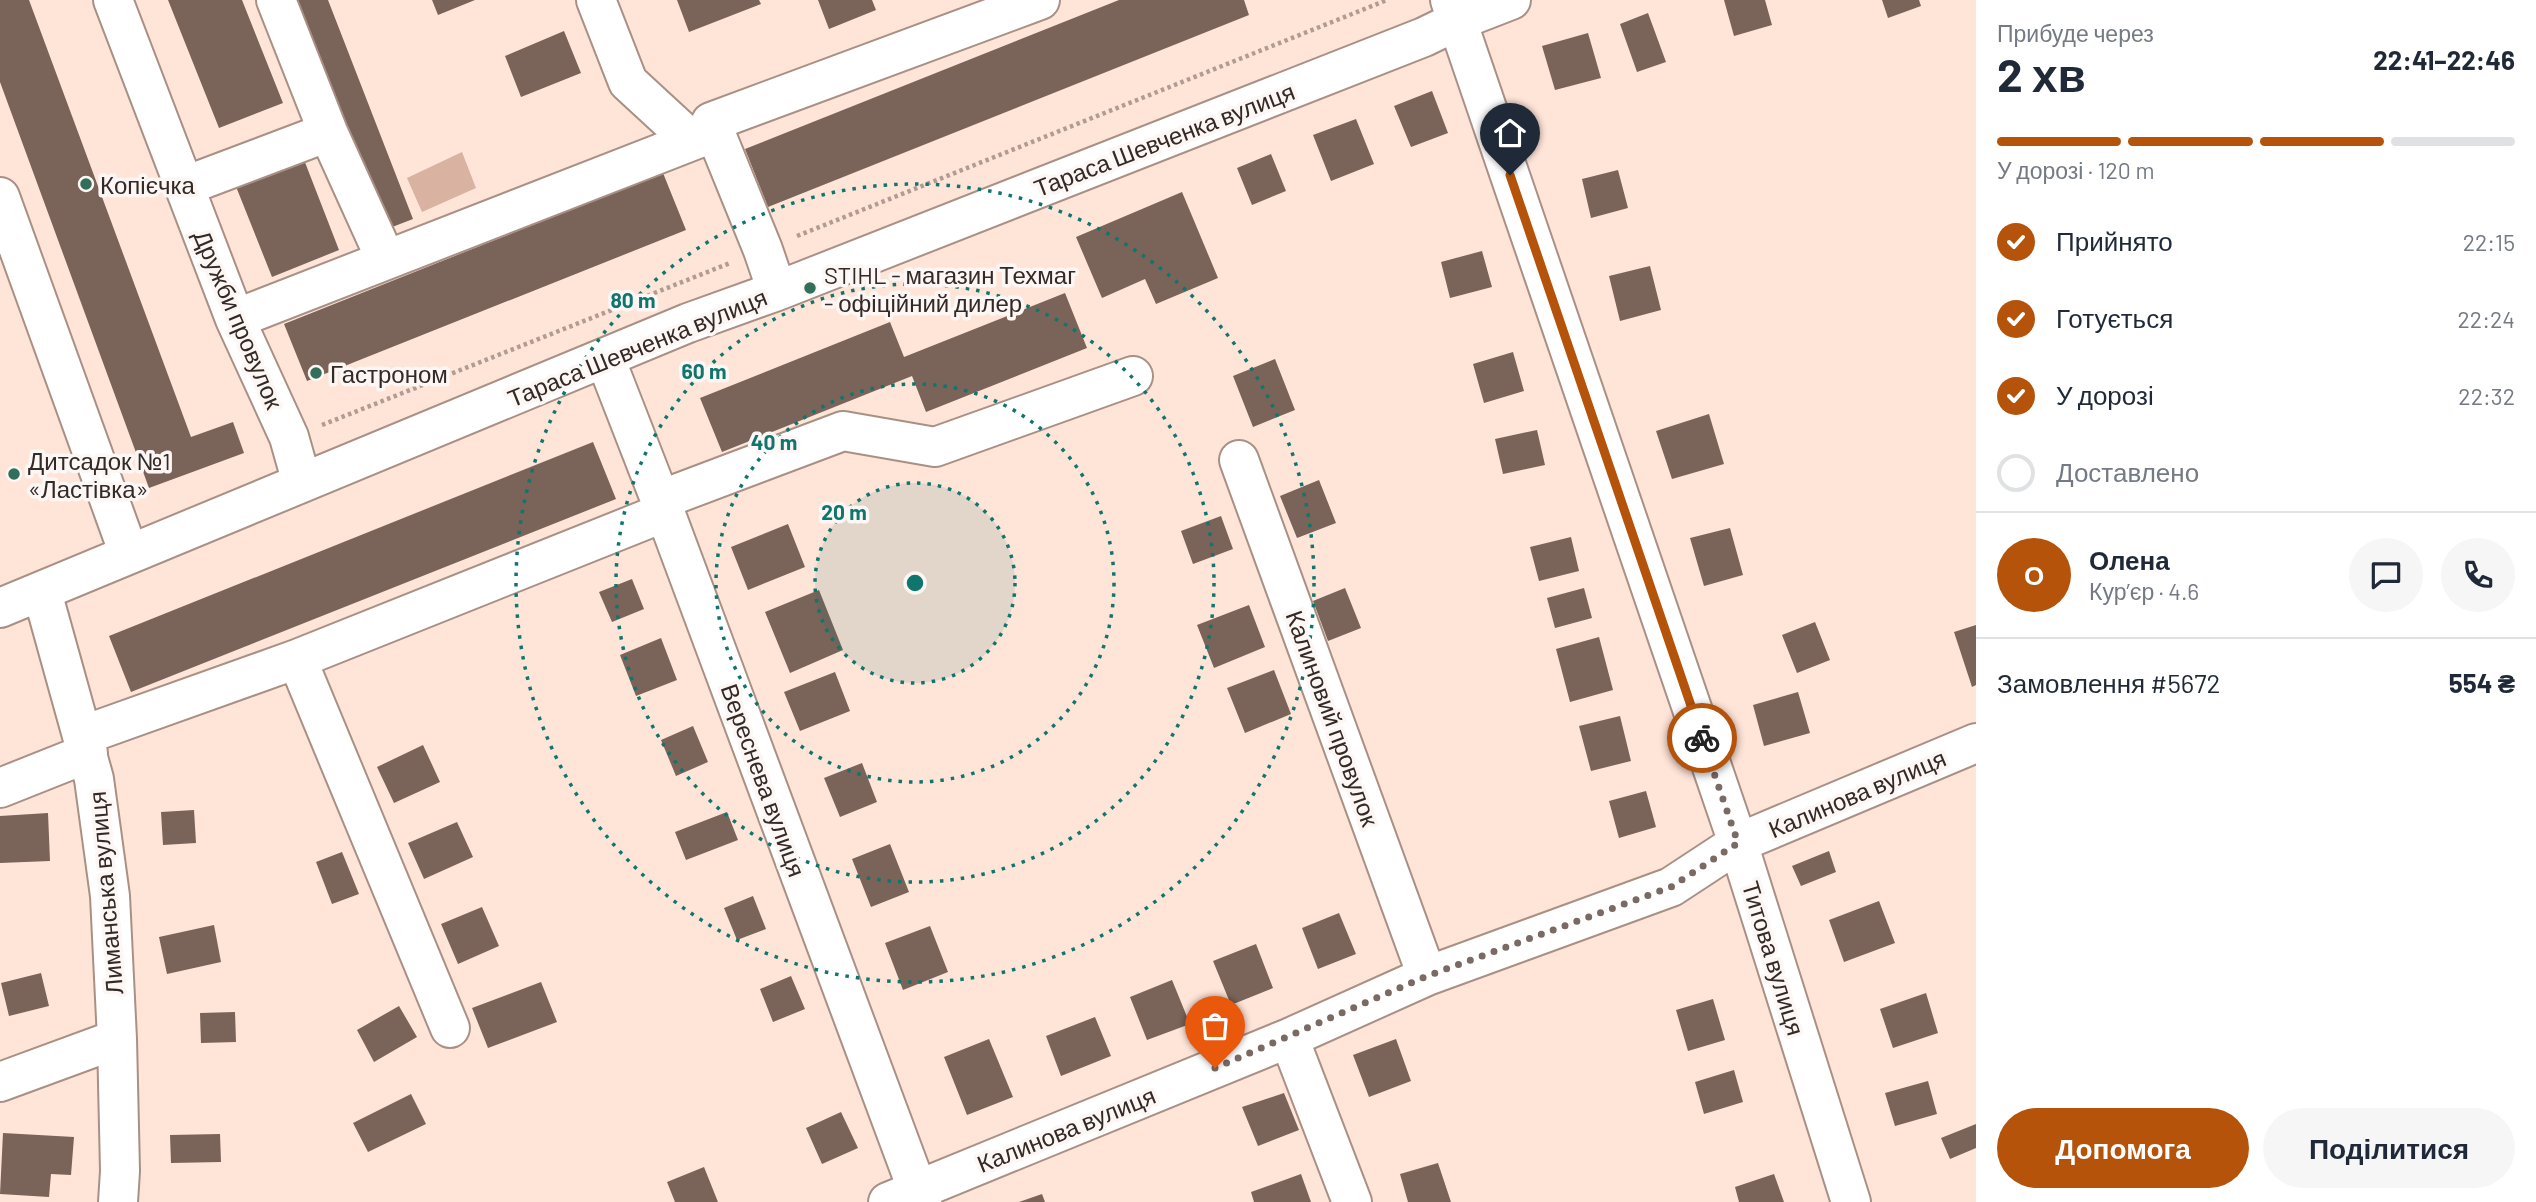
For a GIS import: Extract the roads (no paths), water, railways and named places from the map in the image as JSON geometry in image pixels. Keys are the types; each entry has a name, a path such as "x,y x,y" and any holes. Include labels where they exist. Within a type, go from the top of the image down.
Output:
{"street":[{"name":"Дружби провулок","path":"113,0 235,319 289,437 302,483"},
{"path":"276,0 328,132 386,260"},
{"path":"596,0 628,82 704,136 763,250 777,291"},
{"path":"235,319 704,136 711,122 1040,0"},
{"name":"Тараса Шевченка вулиця","path":"0,608 688,323 777,291 1424,37 1454,10 1511,0"},
{"name":"Титова вулиця","path":"1454,10 1738,843 1850,1202"},
{"path":"185,186 328,132"},
{"path":"0,197 129,554"},
{"name":"Вереснева вулиця","path":"605,358 662,506 909,1198"},
{"path":"0,788 86,744 298,659 843,431 935,447 1133,376"},
{"name":"Калиновий провулок","path":"1239,460 1427,976"},
{"name":"Лиманська вулиця","path":"42,592 94,779 110,897 117,1039 120,1171 118,1202"},
{"path":"298,659 450,1028"},
{"name":"Калинова вулиця","path":"909,1198 1289,1038 1427,976 1671,887 1738,843 1976,743"},
{"path":"1289,1038 1352,1202"},
{"path":"0,1082 117,1039"}],"place":[{"name":"Копієчка","path":"86,184"},
{"name":"STIHL - магазин Техмаг - офіційний дилер","path":"810,288"},
{"name":"Гастроном","path":"316,373"},
{"name":"Дитсадок №1 «Ластівка»","path":"14,474"}]}
